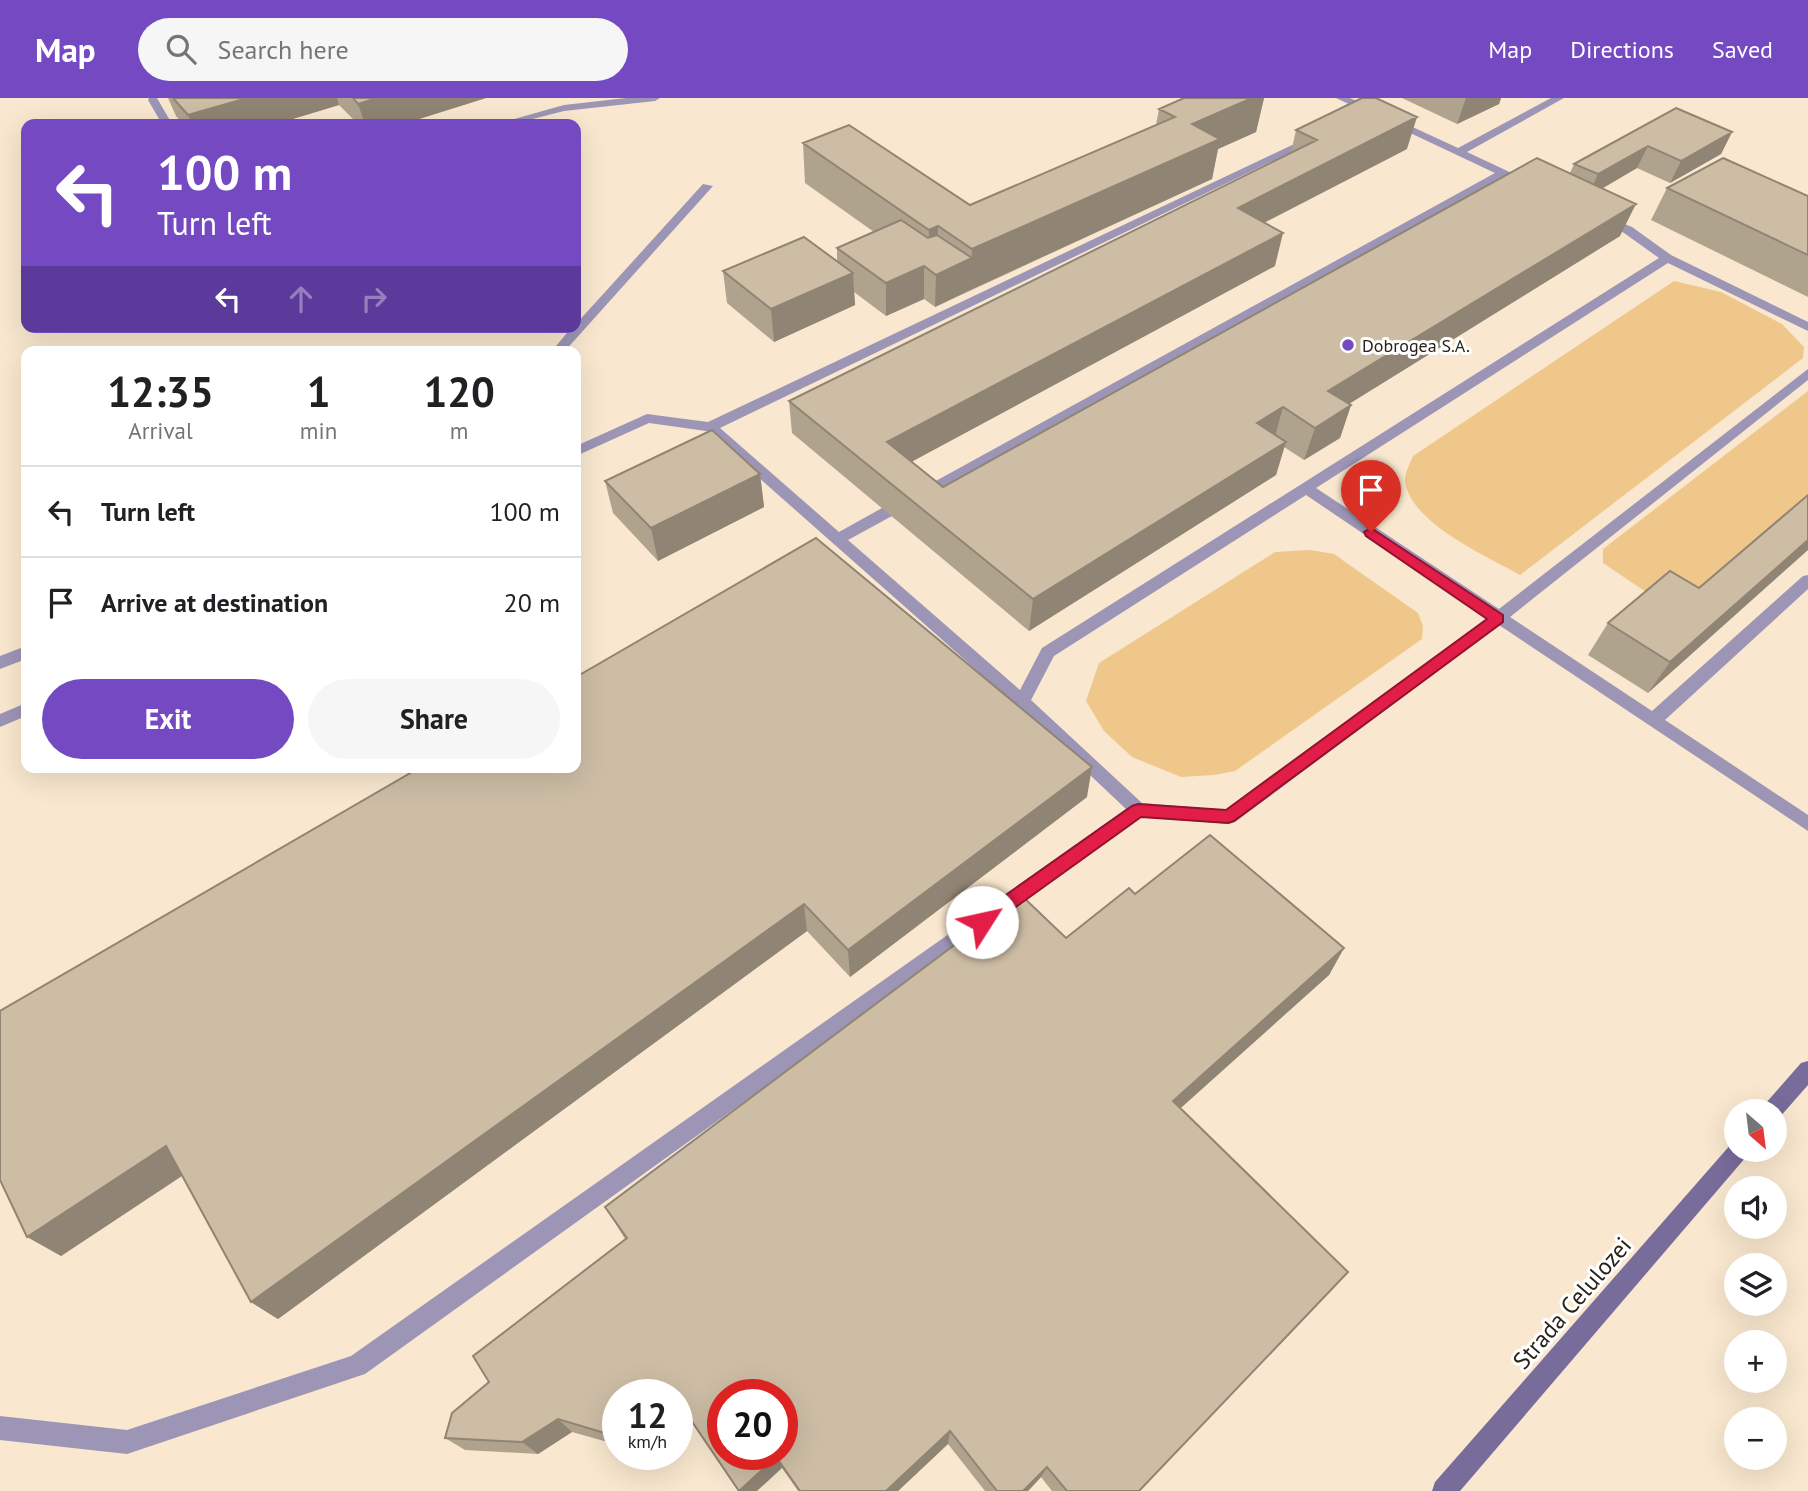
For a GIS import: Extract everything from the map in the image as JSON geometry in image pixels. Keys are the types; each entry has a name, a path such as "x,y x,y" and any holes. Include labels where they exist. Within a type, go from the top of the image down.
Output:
{"street":[{"path":"1783,1099 1808,1070"},
{"name":"Strada Celulozei","path":"1444,1491 1729,1162"}],"lane":[{"path":"521,119 564,108 655,98"},
{"path":"1340,98 1529,184"},
{"path":"1458,152 1559,98"},
{"path":"155,99 165,119"},
{"path":"1358,117 1370,111"},
{"path":"710,427 1320,135"},
{"path":"915,498 1504,173"},
{"path":"581,326 708,186"},
{"path":"1591,213 1628,230 1667,258 1808,327"},
{"path":"1022,701 1048,652 1667,258"},
{"path":"562,346 574,333"},
{"path":"581,449 648,418 710,427 1022,701 1138,810 1228,817 1497,619 1808,373"},
{"path":"1307,489 1497,619 1808,824"},
{"path":"838,539 887,512"},
{"path":"1652,720 1808,580"},
{"path":"0,663 21,654"},
{"path":"0,721 21,711"},
{"path":"0,1428 127,1442 357,1366 1138,810"}],"shaded area":[{"path":"1674,281 1721,292 1782,324 1804,347 1803,358 1520,575 1452,537 1421,511 1405,482 1413,456"},
{"path":"1808,391 1808,505 1676,620 1649,594 1603,563 1603,549"},
{"path":"1310,550 1334,554 1418,613 1423,626 1422,639 1235,771 1181,777 1132,757 1104,731 1086,701 1099,663 1275,552"}],"building":[{"path":"173,98 247,98 188,115"},
{"path":"353,98 377,98 358,104"},
{"path":"1184,98 1252,98 1192,124 1220,139 972,249 938,226 929,230 803,143 849,125 970,205 1175,117 1159,109"},
{"name":"Dobrogea S.A.","path":"1362,98 1376,98 1417,117 1238,208 1283,233 887,442 943,487 1537,158 1636,204 1328,391 1351,405 1315,428 1283,407 1257,423 1286,442 1033,599 789,401 1317,140 1296,130"},
{"path":"1676,108 1732,132 1681,161 1648,146 1598,174 1574,164"},
{"path":"1723,158 1808,196 1808,255 1667,188"},
{"path":"901,220 928,238 937,235 972,258 936,275 924,266 886,283 837,248"},
{"path":"804,237 853,273 771,309 723,271"},
{"path":"712,430 760,474 651,528 605,481"},
{"path":"1808,495 1808,540 1670,662 1608,623 1670,571 1699,588"},
{"path":"816,538 1092,767 848,950 804,904 251,1302 166,1146 27,1237 0,1180 0,1011 410,773 581,773 581,674"},
{"path":"1210,835 1344,948 1173,1101 1348,1272 1139,1491 1067,1491 1047,1467 1023,1491 997,1491 950,1431 886,1491 800,1491 785,1470 798,1470 798,1379 707,1379 707,1444 693,1423 693,1379 602,1379 602,1432 558,1419 522,1442 445,1438 452,1413 489,1382 473,1356 627,1238 605,1207 1021,895 1066,938 1129,888 1135,894"},
{"path":"725,1470 762,1470 739,1491"}],"place":[{"name":"Dobrogea S.A.","path":"1348,345"}],"route":[{"path":"982,922 1138,810 1228,817 1497,619 1371,532"}]}
